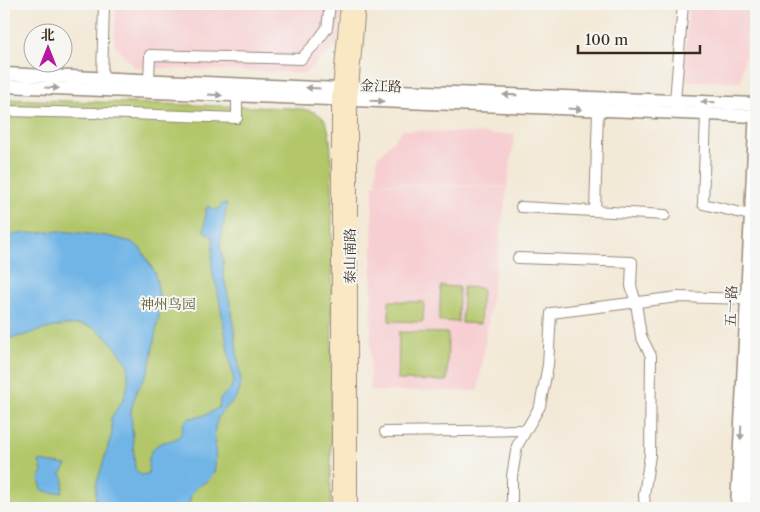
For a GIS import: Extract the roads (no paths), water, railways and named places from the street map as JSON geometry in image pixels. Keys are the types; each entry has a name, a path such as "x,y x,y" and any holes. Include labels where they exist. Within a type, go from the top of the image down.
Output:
{"main road":[{"name":"泰山南路","path":"339,508 348,4"},
{"name":"泰山南路","path":"350,508 345,95 358,4"}],"street":[{"path":"102,78 104,4"},
{"path":"149,86 150,54 301,59 327,28 330,4"},
{"path":"675,101 683,4"},
{"name":"金江路","path":"4,74 102,78 149,86 237,96 345,95"},
{"name":"金江路","path":"4,86 149,86 539,102 675,101 756,110"},
{"path":"4,111 237,118 237,96"},
{"name":"金江路","path":"539,102 598,110 706,115 756,110"},
{"path":"595,211 598,110"},
{"name":"五一路","path":"748,508 751,301 750,215 756,110"},
{"path":"706,115 703,204 750,215"},
{"path":"521,206 665,215"},
{"path":"518,258 632,262 631,286 636,302 641,336 651,356 650,455 644,495 645,508"},
{"path":"512,508 512,476 517,446 540,406 548,364 550,314 678,297 751,301"},
{"name":"五一路","path":"737,508 751,301"},
{"path":"385,432 526,430"}],"water":[{"path":"222,204 227,204 220,244 223,274 232,312 241,383 238,395 221,413 216,424 214,472 208,481 192,493 189,508 95,508 96,486 112,433 111,418 124,398 128,383 128,364 105,336 90,326 67,325 17,337 4,338 4,238 18,234 61,231 107,236 132,242 141,249 155,273 161,305 149,369 136,393 131,411 135,469 141,475 148,474 149,458 152,450 163,442 174,440 178,437 182,432 183,424 189,418 205,415 219,407 220,399 230,389 234,381 217,287 213,275 213,237 204,231 206,208 209,206 212,210 219,209"},
{"path":"39,461 67,465 61,474 64,479 62,492 52,493 42,490 39,479 42,471"}],"park label":[{"name":"神州鸟园","path":"168,304"}]}
